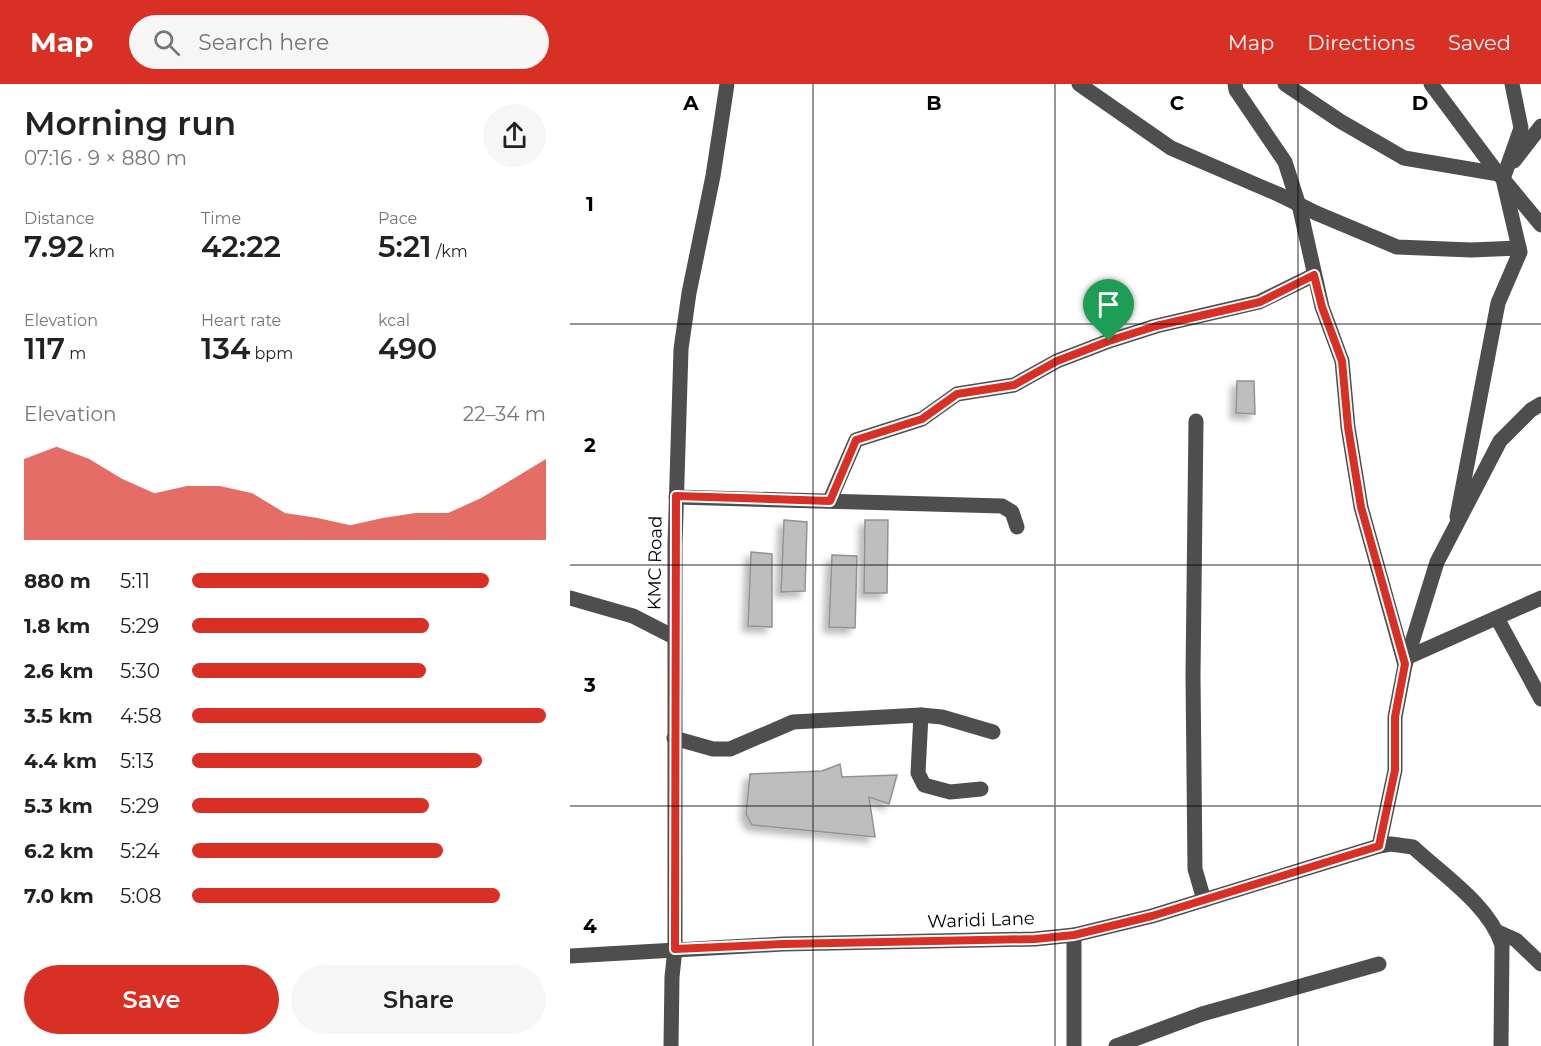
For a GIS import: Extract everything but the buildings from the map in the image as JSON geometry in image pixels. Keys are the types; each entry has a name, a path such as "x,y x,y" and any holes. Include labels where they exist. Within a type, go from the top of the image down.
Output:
{"street":[{"name":"KMC Road","path":"671,1046 672,977 675,949 676,496 681,349 689,293 728,84"},
{"path":"1078,84 1171,148 1397,247 1471,250 1519,248"},
{"path":"1235,84 1236,90 1285,162 1300,209 1322,307 1342,361 1348,427 1361,507 1406,661"},
{"path":"1285,84 1340,121 1404,158 1503,174"},
{"path":"1431,84 1541,225"},
{"path":"1456,526 1461,487 1498,303 1520,252 1503,174 1521,128 1512,84"},
{"path":"1503,174 1541,126"},
{"path":"830,501 856,440 922,419 957,394 1014,385 1057,361 1109,341 1156,326 1260,302 1314,275"},
{"path":"1379,846 1395,770 1395,717 1406,661 1437,562 1500,441 1531,410 1541,405"},
{"path":"1196,421 1193,676 1195,869 1204,900"},
{"path":"676,496 1002,506 1012,512 1017,527"},
{"path":"570,598 633,616 674,637"},
{"path":"1406,661 1541,598"},
{"path":"1497,618 1541,699"},
{"path":"674,738 713,749 730,749 793,722 921,715 942,717 993,732"},
{"path":"921,715 918,772 924,785 950,792 981,789"},
{"name":"Waridi Lane","path":"570,956 783,944 1035,939 1074,935 1204,900 1391,844 1413,847 1470,900 1498,932 1516,940 1541,964"},
{"path":"1498,932 1502,945 1502,1046"},
{"path":"1074,935 1074,1046"},
{"path":"1116,1046 1202,1014 1379,964"}],"route":[{"path":"1314,275 1322,307 1342,361 1348,427 1361,507 1405,664 1395,717 1395,770 1379,846 1152,916 1074,935 1035,939 783,944 675,949 673,802 676,496 830,501 856,440 922,419 957,394 1014,385 1057,361 1109,341 1156,326 1260,302 1314,275"}]}
